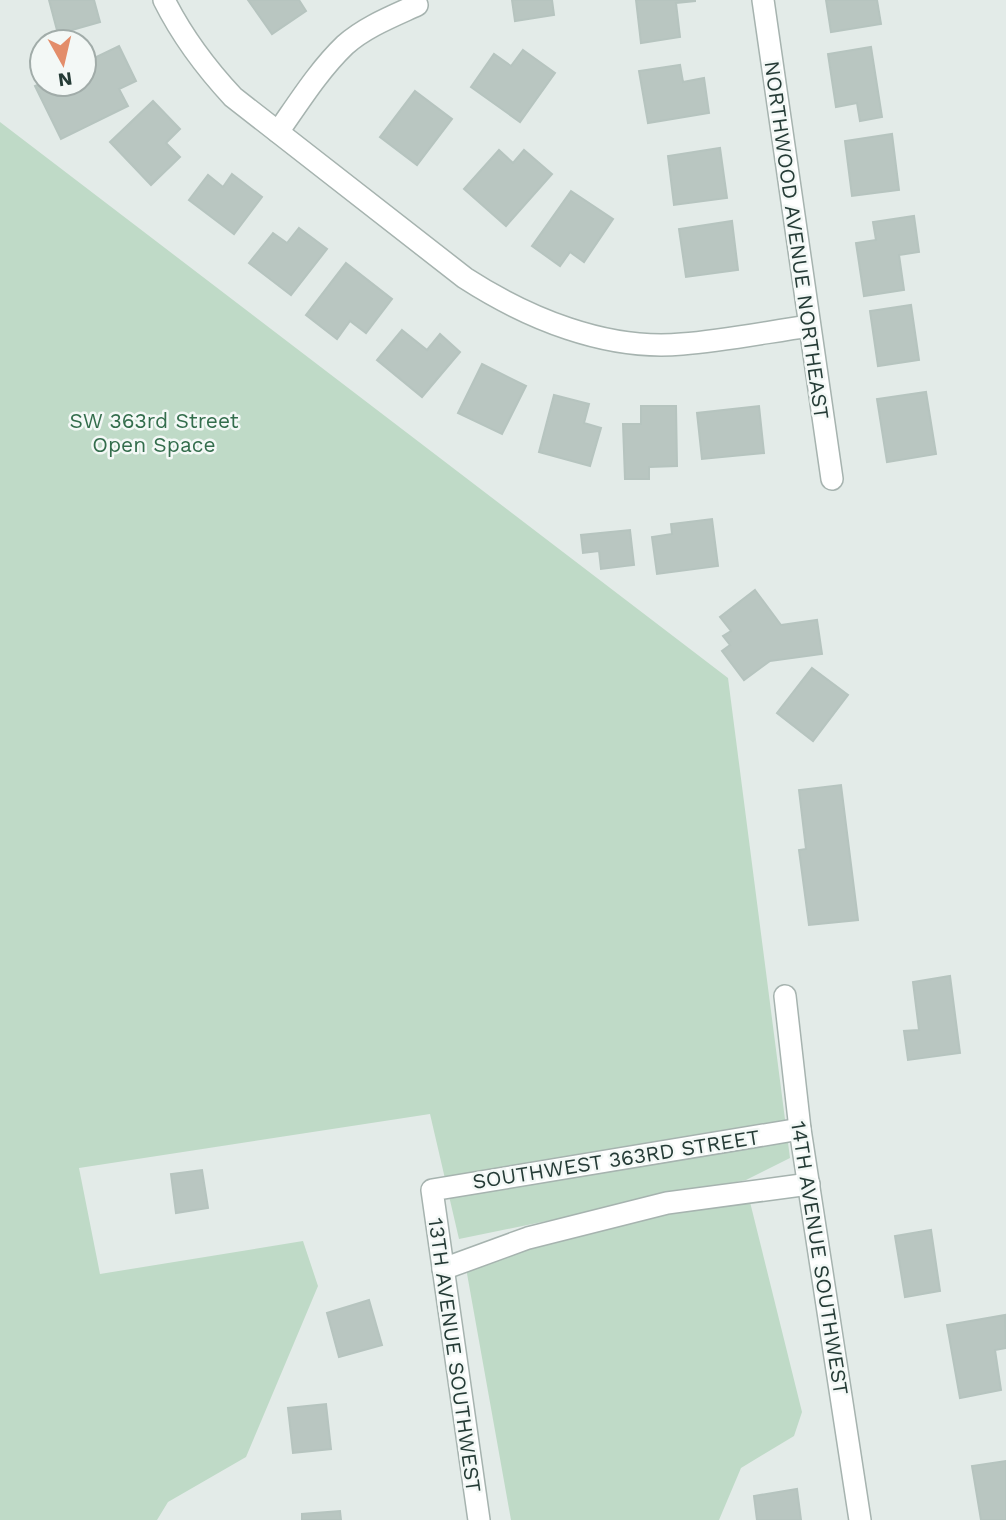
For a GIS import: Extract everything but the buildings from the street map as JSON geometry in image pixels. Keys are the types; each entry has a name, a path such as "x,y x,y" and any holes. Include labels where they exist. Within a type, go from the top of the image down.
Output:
{"street":[{"path":"164,0 176,23 212,75 233,97 465,278 501,302 537,318 609,339 680,345 809,326"},
{"name":"NORTHWOOD AVENUE NORTHEAST","path":"763,0 832,479"},
{"path":"278,132 314,80 346,44 372,27 417,5"},
{"name":"14TH AVENUE SOUTHWEST","path":"785,996 800,1129 860,1520"},
{"name":"SOUTHWEST 363RD STREET","path":"432,1190 800,1129"},
{"path":"443,1269 528,1238 667,1203 809,1184"},
{"name":"13TH AVENUE SOUTHWEST","path":"432,1190 479,1520"}],"green space":[{"name":"SW 363rd Street Open Space","path":"0,122 728,678 790,1158 746,1180 459,1239 430,1114 79,1168 100,1274 303,1241 318,1286 246,1457 168,1502 157,1520 0,1520"},
{"path":"750,1202 802,1412 794,1436 741,1468 719,1520 511,1520 466,1268 512,1252 681,1211"}]}
